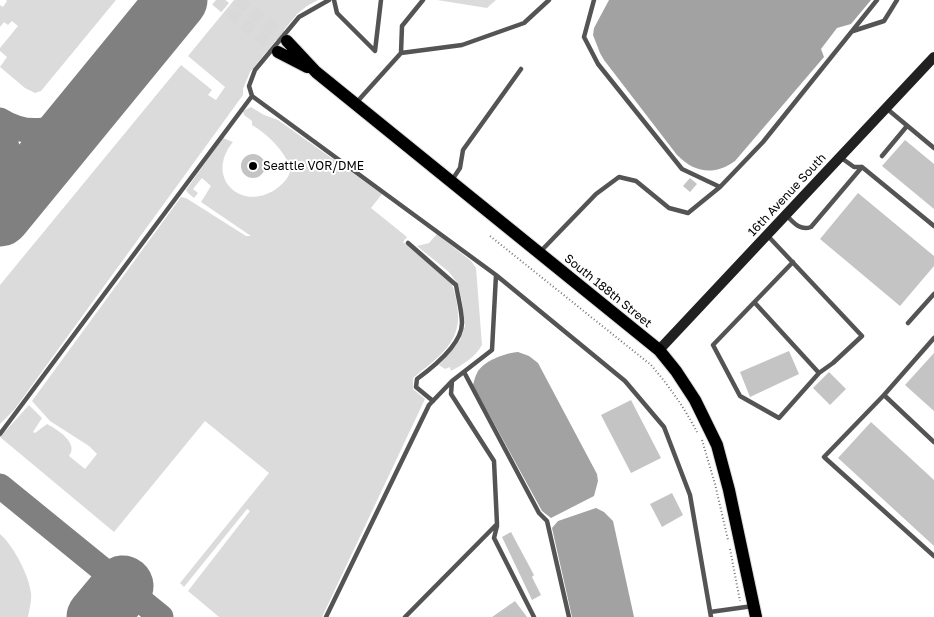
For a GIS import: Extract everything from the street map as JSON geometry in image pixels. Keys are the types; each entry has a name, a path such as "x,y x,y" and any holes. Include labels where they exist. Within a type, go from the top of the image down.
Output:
{"main road":[{"name":"South 188th Street","path":"287,41 316,72 658,350 676,371 695,400 717,445 729,490 755,612"},
{"name":"South 188th Street","path":"278,52 316,72"}],"street":[{"name":"16th Avenue South","path":"658,350 934,57"}],"lane":[{"path":"328,0 299,17 255,70 249,86 252,96 496,275 625,381 664,427 690,495 711,614 755,612"},
{"path":"334,0 337,13 375,51 381,0"},
{"path":"355,104 401,53 402,26 423,0"},
{"path":"401,53 462,45 524,23 549,0"},
{"path":"594,0 584,36 598,64 682,170 720,187"},
{"path":"539,253 596,194 618,177 636,181 669,208 688,213 720,187 763,142 878,0"},
{"path":"852,32 884,21 897,0"},
{"path":"451,182 460,168 464,150 521,69"},
{"path":"0,434 252,96"},
{"path":"886,108 934,148"},
{"path":"882,156 907,126"},
{"path":"840,157 854,167 862,167 934,226"},
{"path":"786,215 800,228 811,227 862,167"},
{"path":"768,235 862,336 833,363 819,373 779,418 740,396 713,345 793,262"},
{"path":"408,243 456,285 461,317 462,325 458,338 437,363 417,379 416,387 432,401"},
{"path":"326,617 429,405 452,381 492,350 496,275"},
{"path":"908,323 934,294"},
{"path":"755,303 819,373"},
{"path":"934,338 884,395 824,457 934,556"},
{"path":"464,372 540,512 547,521 568,617"},
{"path":"452,381 451,394 494,461 497,524 494,538 534,617"},
{"path":"884,395 934,442"},
{"path":"405,617 497,524"}],"shaded area":[{"path":"6,0 116,0 41,91 35,93 25,88 0,67 7,57 0,51 0,48 18,26 12,21 8,25 4,22 0,27 0,5 3,7"},
{"path":"234,0 318,0 297,14 250,72 243,89 243,95 14,410 0,424 0,285 181,65 212,90 208,95 216,100 225,87 188,56"},
{"path":"437,0 496,0 487,8"},
{"path":"609,0 871,0 851,24 837,28 821,49 824,57 735,161 720,169 705,170 691,166 677,155 600,53 593,35 594,28"},
{"path":"251,107 264,115 278,120 382,194 371,208 407,237 403,242 451,282 457,305 457,329 453,339 440,355 413,378 413,389 425,399 322,617 219,617 188,591 250,511 247,509 184,587 180,583 269,473 205,421 114,532 0,437 29,405 42,418 33,432 35,433 47,424 66,437 71,446 69,456 85,469 97,454 89,446 50,421 32,401 181,197 186,198 246,236 251,236 201,202 211,186 202,178 193,189 198,193 194,198 186,190 223,138 233,142 225,155 223,167 225,179 230,188 239,194 250,197 263,195 276,189 286,180 291,168 284,155 244,115 243,111"},
{"path":"437,234 471,261 476,268 482,345 469,360 451,371 450,367 445,369 439,365 460,340 465,326 458,284 449,272 417,246 429,243"},
{"path":"518,352 529,356 538,363 597,474 598,481 594,496 551,518 542,511 473,385 477,373 489,361"},
{"path":"596,508 604,512 613,521 634,617 572,617 552,528 558,521"},
{"path":"0,534 15,553 30,586 31,602 28,617 0,617"}],"building":[{"path":"905,140 934,164 934,209 882,166"},
{"name":"Seattle VOR/DME","path":"253,154 261,158 265,166 261,174 253,178 245,174 241,166 245,158"},
{"path":"690,178 697,184 690,192 683,186"},
{"path":"858,193 934,256 934,266 900,306 820,239"},
{"path":"789,351 799,374 750,397 740,372"},
{"path":"934,353 934,411 905,385"},
{"path":"829,372 846,389 830,405 813,388"},
{"path":"631,400 661,458 631,473 601,415"},
{"path":"871,422 934,480 934,546 838,458"},
{"path":"672,493 683,515 662,527 650,504"},
{"path":"511,532 534,575 532,577 541,595 532,600 502,537"},
{"path":"515,601 527,617 492,617"}],"taxiway":[{"path":"0,120 11,126 33,131 54,128 85,113"},
{"path":"0,130 9,152 10,162 9,181 0,213"},
{"path":"0,486 161,617"}],"runway":[{"path":"0,216 177,0"},
{"path":"97,617 123,586"}],"tunnel":[{"path":"216,0 278,52"},
{"path":"238,0 287,41"}],"place":[{"name":"Seattle VOR/DME","path":"253,166"}]}
